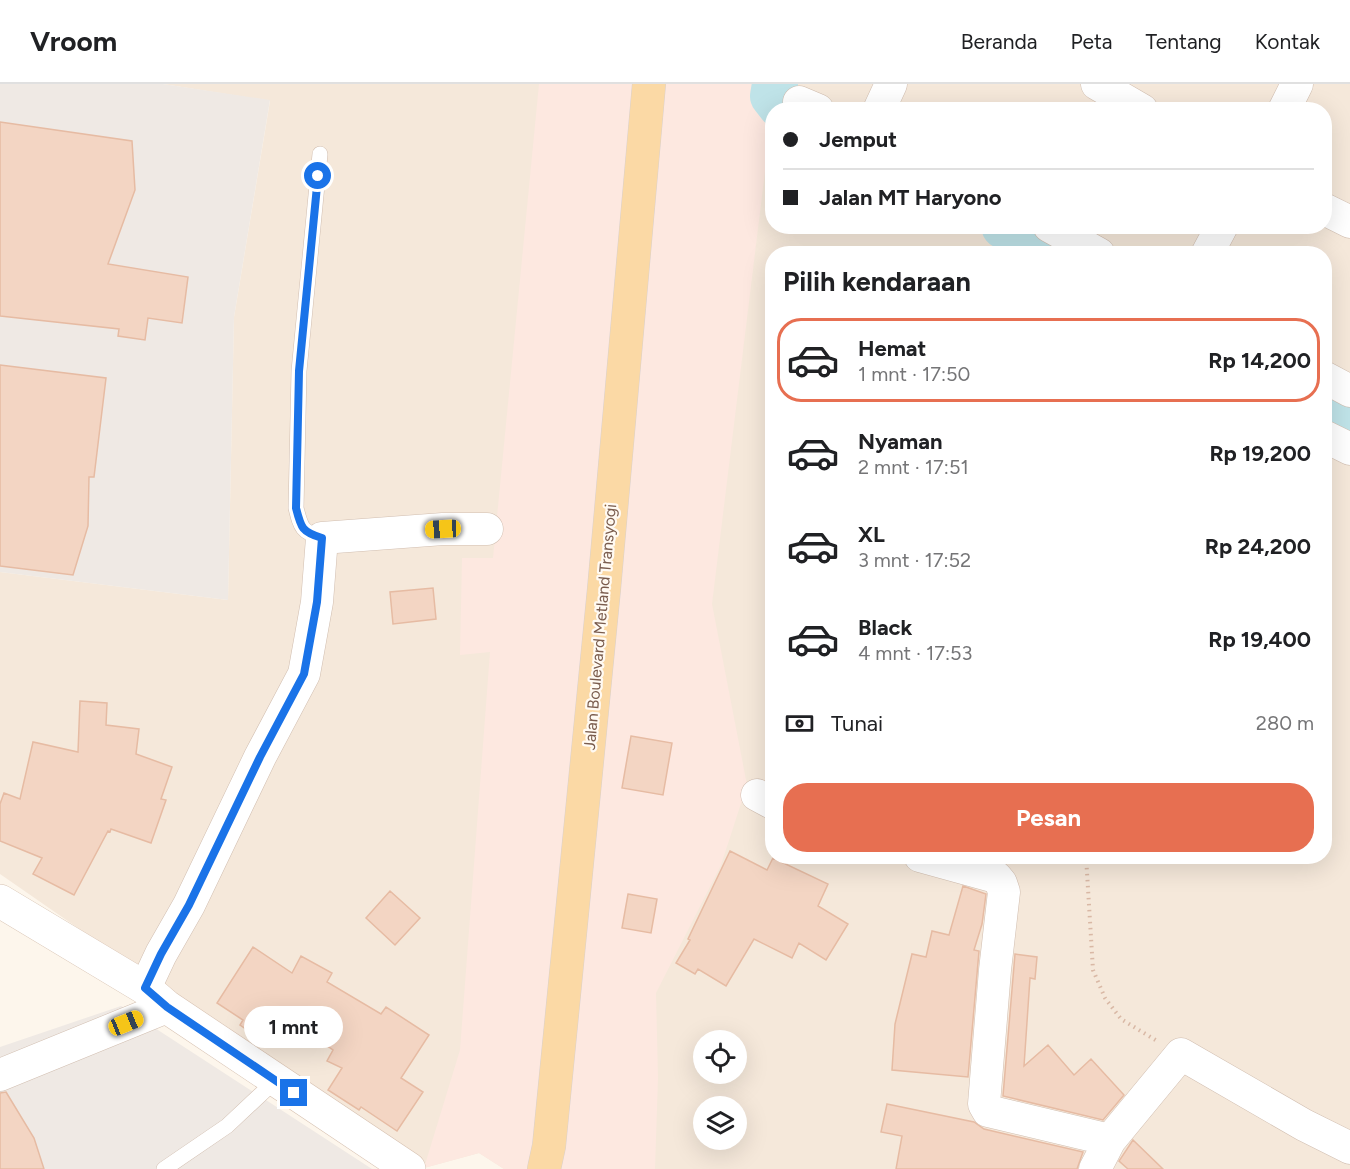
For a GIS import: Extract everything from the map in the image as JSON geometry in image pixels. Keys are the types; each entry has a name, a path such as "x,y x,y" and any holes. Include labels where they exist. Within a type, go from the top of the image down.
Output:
{"main road":[{"name":"Jalan Boulevard Metland Transyogi","path":"544,1169 549,1146 604,589 649,84"},
{"path":"0,901 156,998 275,1081 409,1169"}],"street":[{"path":"883,102 891,84"},
{"path":"1097,84 1128,102"},
{"path":"1288,102 1297,84"},
{"path":"1332,213 1350,222"},
{"path":"1063,234 1085,246"},
{"path":"1332,381 1350,391"},
{"path":"1332,440 1350,449"},
{"path":"0,1076 156,998 161,954 189,905 260,757 304,674 317,602 322,538 443,529 487,529"},
{"path":"949,864 996,877 1004,892 984,1104 988,1112 1110,1140"},
{"path":"1095,1169 1110,1140 1181,1054 1304,1125 1350,1148"}],"lane":[{"path":"320,154 299,371 296,508 301,527 310,534 322,538"},
{"path":"164,1169 227,1126 275,1081"}],"path":[{"path":"1086,864 1093,970 1105,998 1121,1019 1181,1054"}],"shaded area":[{"path":"0,84 163,84 270,100 234,317 228,600 0,572"},
{"path":"163,84 1350,84 1350,1169 504,1169 479,1153 424,1168 0,874 0,572 228,600 234,317 270,101"},
{"path":"539,84 777,84 774,102 765,102 765,171 712,604 747,785 721,865 656,993 658,1078 655,1169 504,1169 479,1153 424,1168 460,1050 490,652 460,655 462,558 493,558"},
{"path":"121,1006 372,1169 0,1169 0,1047"}],"building":[{"path":"0,122 132,141 135,190 108,264 188,277 182,323 148,318 145,340 118,336 119,329 0,316"},
{"path":"0,365 106,378 94,477 89,477 88,526 73,575 0,566"},
{"path":"433,588 436,619 393,624 390,592"},
{"path":"80,701 107,703 106,725 139,729 136,754 172,767 161,799 166,800 151,843 111,829 110,832 108,831 74,895 33,874 42,858 0,841 0,804 4,793 20,799 33,742 78,752"},
{"path":"631,736 672,743 663,795 622,788"},
{"path":"730,851 767,870 770,864 786,864 828,884 818,906 848,924 826,960 799,943 792,958 754,939 726,986 698,969 695,974 676,963 690,940 688,939"},
{"path":"963,886 986,894 982,924 974,950 979,951 968,1077 892,1070 895,1024 912,954 926,957 932,931 949,935"},
{"path":"390,891 420,918 395,945 366,918"},
{"path":"628,894 657,899 651,933 622,928"},
{"path":"253,947 292,973 301,956 332,973 327,982 381,1014 386,1007 429,1035 401,1078 423,1092 397,1131 361,1107 359,1110 328,1090 342,1068 327,1061 333,1050 297,1025 290,1035 270,1022 259,1038 240,1025 243,1020 217,1003"},
{"path":"1015,954 1037,957 1035,979 1030,978 1024,1066 1048,1045 1074,1075 1091,1059 1124,1095 1103,1120 1003,1096"},
{"path":"6,1092 34,1138 44,1169 0,1169 0,1093"},
{"path":"887,1104 974,1122 984,1129 1083,1152 1077,1169 896,1169 902,1136 881,1132"},
{"path":"1133,1140 1163,1169 1128,1169 1119,1161"}],"waterway":[{"path":"775,84 773,96 778,102"},
{"path":"1019,234 1041,246"},
{"path":"1332,402 1350,412"}],"route":[{"path":"294,1093 167,1007 145,988 304,674 317,602 322,538 310,534 301,527 296,508 299,371 318,176"}]}
